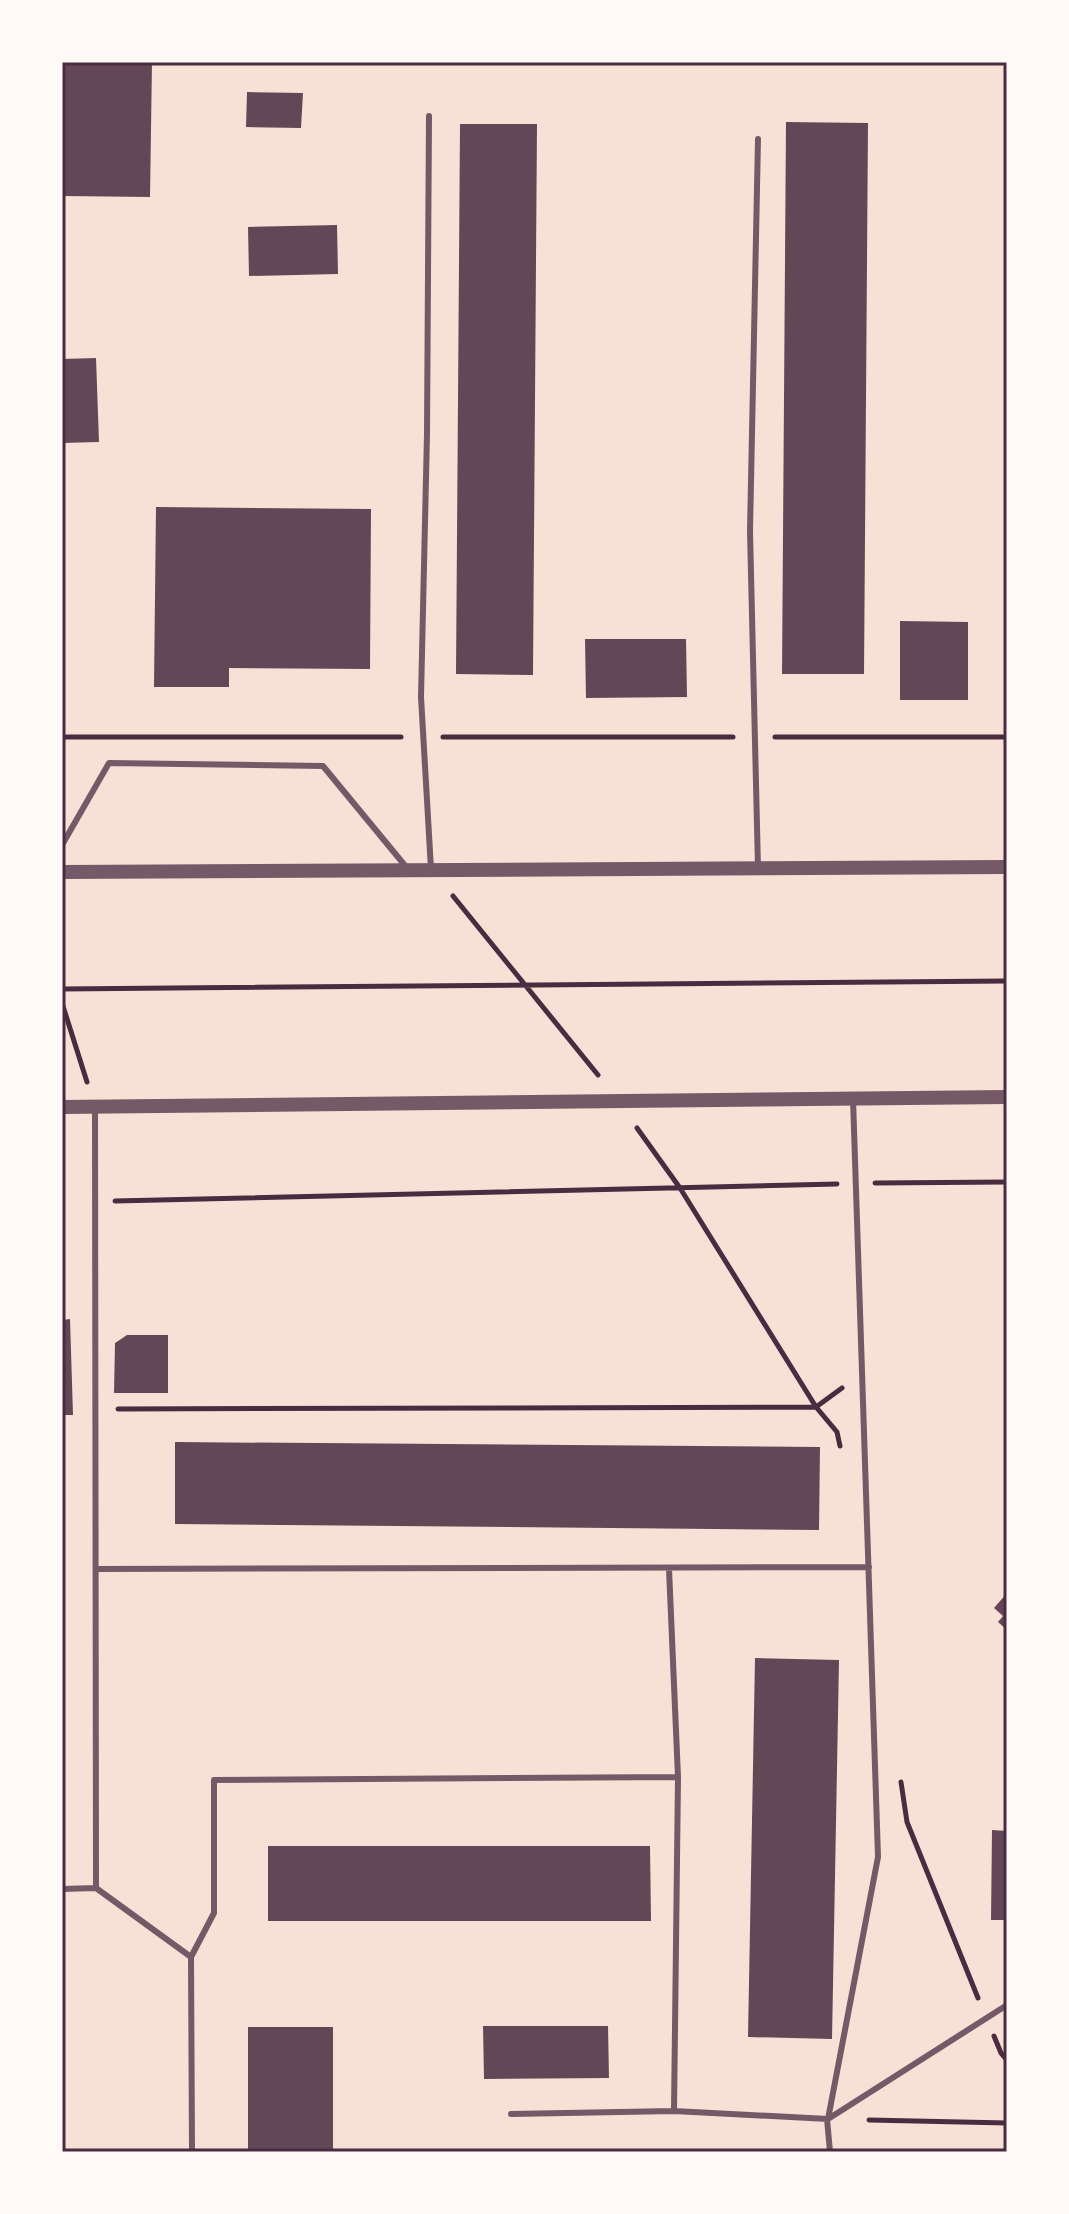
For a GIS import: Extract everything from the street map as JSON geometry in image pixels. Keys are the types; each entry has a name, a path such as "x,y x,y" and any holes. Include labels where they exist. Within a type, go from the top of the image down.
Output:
{"street":[{"path":"62,872 1007,867"},
{"path":"62,1107 1007,1097"}],"lane":[{"path":"429,116 422,737 431,869"},
{"path":"758,139 750,531 758,868"},
{"path":"62,845 109,763 323,766 407,868"},
{"path":"830,2152 828,2119 878,1857 853,1099"},
{"path":"95,1107 96,1888"},
{"path":"96,1569 869,1567"},
{"path":"669,1569 678,1777 674,2111"},
{"path":"192,2152 191,1957 214,1913 214,1780 678,1777"},
{"path":"62,1889 96,1888 191,1957"},
{"path":"511,2114 674,2111 828,2119 1007,2005"}],"path":[{"path":"62,737 1007,737"},
{"path":"326,737 335,749"},
{"path":"431,869 619,1101"},
{"path":"62,989 1007,981"},
{"path":"62,1003 95,1107"},
{"path":"95,1202 1007,1182"},
{"path":"97,1409 816,1407 863,1373"},
{"path":"828,2119 1007,2123"}],"building":[{"path":"62,62 152,62 150,197 62,196"},
{"path":"247,92 303,93 301,128 246,127"},
{"path":"786,122 868,123 864,674 782,674"},
{"path":"460,124 537,124 533,675 456,674"},
{"path":"337,225 338,274 249,276 248,227"},
{"path":"96,358 99,442 62,443 62,359"},
{"path":"156,507 371,509 370,669 229,668 229,687 154,687"},
{"path":"900,621 968,622 968,700 900,700"},
{"path":"585,639 686,639 687,697 586,698"},
{"path":"70,1319 73,1415 62,1415 62,1320"},
{"path":"127,1335 168,1335 168,1393 114,1393 115,1343"},
{"path":"175,1442 820,1447 819,1530 175,1524"},
{"path":"1007,1593 1007,1630 998,1622 1003,1616 994,1608"},
{"path":"755,1658 839,1660 832,2039 748,2037"},
{"path":"992,1830 1007,1831 1007,1920 991,1920"},
{"path":"268,1846 650,1846 651,1921 268,1921"},
{"path":"483,2026 608,2026 609,2078 484,2079"},
{"path":"248,2027 333,2027 333,2152 248,2152"}]}
